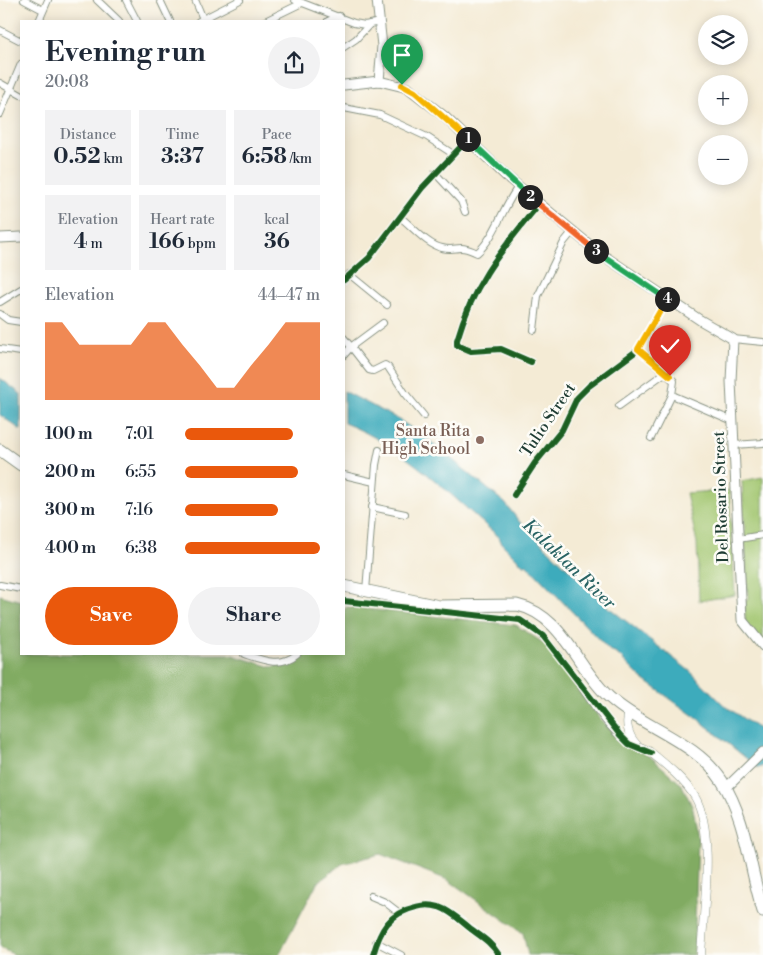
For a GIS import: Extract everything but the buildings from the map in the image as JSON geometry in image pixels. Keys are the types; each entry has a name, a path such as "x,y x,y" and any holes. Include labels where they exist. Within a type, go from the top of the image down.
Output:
{"highway":[{"path":"0,450 20,463"},
{"path":"345,586 439,606 517,605 529,608 543,616 555,627 607,696 696,755 712,768 726,788 743,830 763,908"}],"main road":[{"path":"376,0 382,46 379,81"},
{"path":"345,85 379,81 408,88 468,138 518,186 598,252 667,299 733,339"},
{"path":"0,238 20,237"},
{"name":"Del Rosario Street","path":"733,339 731,381 742,620 763,646"},
{"path":"726,788 763,752"}],"street":[{"path":"24,0 44,10"},
{"path":"39,20 48,0"},
{"path":"97,0 118,20"},
{"path":"126,0 136,20"},
{"path":"160,0 170,20"},
{"path":"195,0 201,20 228,3 240,0"},
{"path":"295,0 354,23 365,25 380,22"},
{"path":"267,20 302,3"},
{"path":"330,20 338,16"},
{"path":"345,46 356,39 370,24"},
{"path":"0,30 20,40"},
{"path":"0,114 20,67"},
{"path":"0,83 20,94"},
{"path":"345,108 380,115 427,137 453,154"},
{"path":"345,279 369,258 435,173 468,138"},
{"path":"435,173 462,201 465,212"},
{"path":"400,217 435,246 447,249 466,247 477,253 506,209 508,200 518,186"},
{"path":"530,362 501,349 468,350 457,345 457,340 464,314 484,276 499,253 539,204"},
{"path":"534,330 538,296 555,260 573,231"},
{"path":"349,274 386,305"},
{"path":"0,302 20,290"},
{"name":"Tulio Street","path":"514,495 535,463 558,436 577,398 589,386 638,349 667,299"},
{"path":"0,314 8,320 20,322"},
{"path":"345,354 352,346 383,323"},
{"path":"345,339 369,370 373,371 384,365 388,366 424,416"},
{"path":"733,339 763,342"},
{"path":"0,349 20,352"},
{"path":"638,349 674,381 672,395 651,438"},
{"path":"619,406 666,372"},
{"path":"672,395 733,421"},
{"path":"734,445 763,443"},
{"path":"366,591 374,482 379,450"},
{"path":"345,475 374,482"},
{"path":"372,507 405,514"},
{"path":"738,538 763,535"},
{"path":"0,585 20,589"},
{"path":"345,602 520,620 543,636 620,735 629,744 648,751"},
{"path":"247,655 271,663 283,662 295,655"},
{"path":"629,712 626,722 632,737 638,738 648,751 690,790 699,806 706,854 701,955"},
{"path":"372,896 386,902 398,912"},
{"path":"373,955 382,929 398,912 420,906 440,907 492,944 499,955"},
{"path":"376,942 401,955"}],"green space":[{"path":"763,477 763,643 745,623 745,601 748,600 742,481"},
{"path":"729,490 735,595 699,601 697,543 686,493"},
{"path":"0,595 20,601 20,655 232,655 272,667 297,661 301,655 345,655 345,608 347,607 516,625 545,644 600,718 627,746 651,757 682,785 693,808 698,838 694,955 528,955 523,933 448,880 380,854 342,864 317,883 279,955 15,955 0,948"}],"water":[{"path":"0,378 20,393 20,429 0,415"},
{"path":"345,392 396,418 425,437 505,503 519,521 607,606 691,672 724,705 763,732 763,766 758,768 698,719 640,677 618,655 609,650 526,564 524,566 502,544 499,537 407,458 366,433 345,423"}],"cycle path":[{"path":"345,279 369,258 422,188 468,139"},
{"path":"531,362 501,349 471,351 457,345 457,340 480,283 501,252 539,204"},
{"path":"514,495 535,463 562,430 577,398 589,386 639,349 667,299"},
{"path":"345,601 520,620 543,636 620,735 629,744 651,753"},
{"path":"373,955 383,930 392,918 419,906 439,907 452,914 487,940 499,955"}],"place":[{"name":"Santa Rita High School","path":"480,440"}],"route":[{"path":"402,85 415,92 444,116 506,176 598,252 667,299 638,349 670,376"}],"water label":[{"name":"Kalaklan River","path":"569,564"}]}
